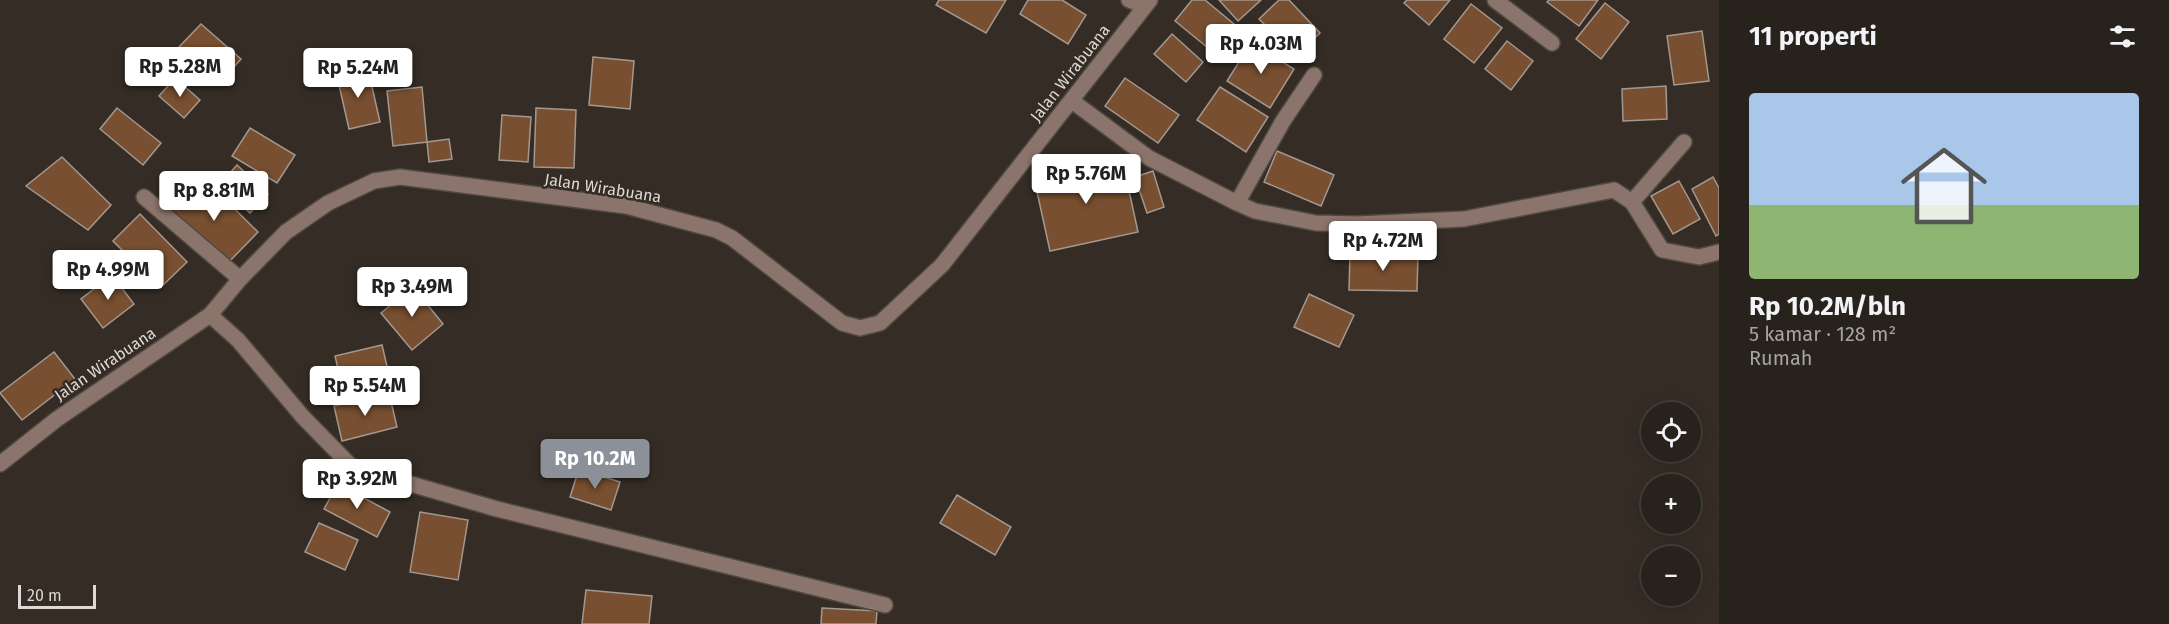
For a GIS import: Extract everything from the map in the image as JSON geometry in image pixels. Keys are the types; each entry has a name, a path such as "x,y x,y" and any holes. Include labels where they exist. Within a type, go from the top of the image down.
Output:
{"street":[{"path":"1129,0 1148,3"},
{"path":"1495,0 1552,43"},
{"name":"Jalan Wirabuana","path":"0,464 57,419 210,315 240,279 286,231 316,210 374,181 400,177 626,207 717,230 732,238 842,323 860,328 880,323 942,265 1148,3"},
{"path":"1237,203 1283,121 1314,75"},
{"path":"1072,101 1149,158 1255,211 1316,222 1357,224 1464,219 1614,190 1632,202 1662,249 1699,257 1719,252"},
{"path":"1632,202 1684,142"},
{"path":"144,197 240,279"},
{"path":"210,315 238,340 318,434 352,467 497,509 885,605"}],"building":[{"path":"939,0 1006,0 986,33 936,5"},
{"path":"1028,0 1062,0 1086,15 1068,44 1020,14"},
{"path":"1192,0 1205,0 1246,34 1224,61 1175,21"},
{"path":"1219,0 1261,0 1238,21"},
{"path":"1279,0 1289,0 1320,33 1296,56 1259,19"},
{"path":"1407,0 1450,0 1429,25 1404,3"},
{"path":"1549,0 1598,0 1579,26 1547,2"},
{"path":"1605,3 1629,22 1601,59 1576,39"},
{"path":"1471,4 1502,28 1474,63 1444,39"},
{"path":"201,24 241,59 220,83 179,47"},
{"path":"1702,31 1709,81 1674,85 1667,36"},
{"path":"1172,34 1203,62 1186,82 1154,54"},
{"path":"1507,41 1533,61 1511,90 1485,69"},
{"path":"1251,43 1294,69 1270,108 1227,81"},
{"path":"593,57 634,61 630,109 589,105"},
{"path":"368,69 380,122 349,129 337,76"},
{"path":"175,78 200,100 184,118 159,96"},
{"path":"1125,78 1179,115 1158,143 1105,106"},
{"path":"1666,86 1667,119 1623,121 1622,89"},
{"path":"422,87 427,142 393,146 387,91"},
{"path":"1220,87 1268,117 1246,152 1197,120"},
{"path":"117,108 161,143 143,165 100,129"},
{"path":"536,108 576,110 574,168 534,167"},
{"path":"502,115 531,117 528,162 499,160"},
{"path":"250,128 295,155 277,183 232,156"},
{"path":"449,139 452,159 429,162 427,142"},
{"path":"1277,151 1334,175 1321,206 1264,182"},
{"path":"62,157 111,205 88,230 26,186"},
{"path":"1122,158 1138,232 1050,251 1034,178"},
{"path":"237,165 268,194 250,213 219,185"},
{"path":"1153,171 1164,207 1147,213 1135,177"},
{"path":"1713,177 1719,188 1719,234 1716,236 1692,189"},
{"path":"203,178 258,232 225,266 170,212"},
{"path":"1679,181 1700,219 1673,234 1651,196"},
{"path":"140,214 187,262 160,288 113,241"},
{"path":"1350,253 1418,255 1417,291 1349,290"},
{"path":"112,275 134,304 103,328 81,299"},
{"path":"413,287 443,324 412,350 381,313"},
{"path":"1309,294 1354,315 1339,347 1294,327"},
{"path":"382,345 390,379 343,390 335,356"},
{"path":"54,352 75,379 22,420 0,393"},
{"path":"389,393 397,427 342,441 334,406"},
{"path":"579,469 620,482 611,510 570,497"},
{"path":"338,484 390,512 377,537 324,509"},
{"path":"957,495 1011,527 995,555 940,523"},
{"path":"420,512 468,520 458,580 410,572"},
{"path":"319,523 358,540 345,570 305,552"},
{"path":"586,590 652,596 649,624 582,624"},
{"path":"822,608 877,611 876,624 821,624"}]}
